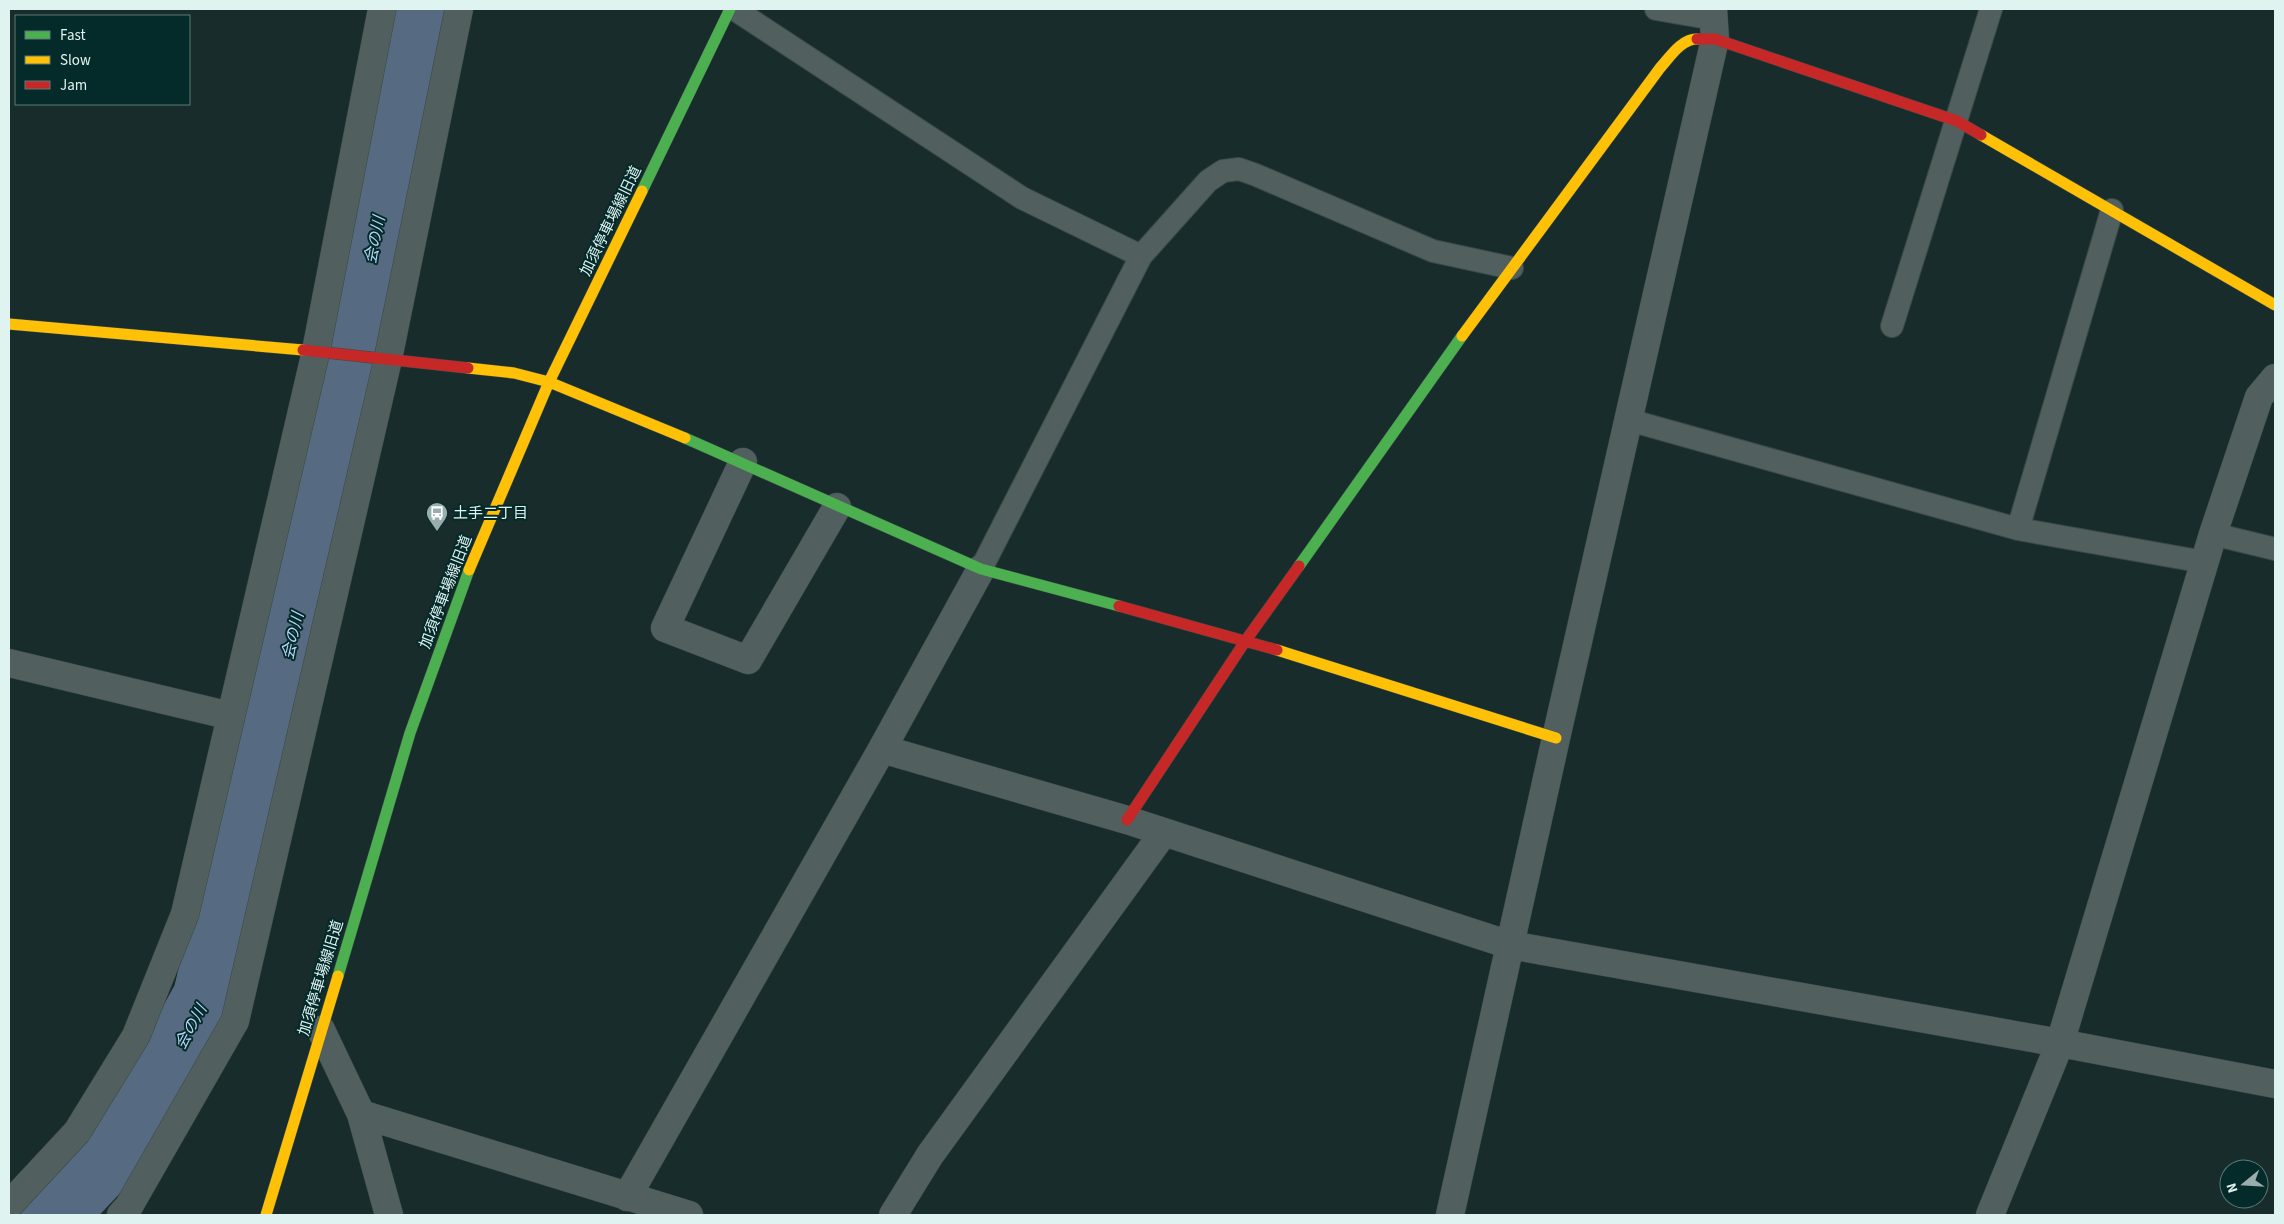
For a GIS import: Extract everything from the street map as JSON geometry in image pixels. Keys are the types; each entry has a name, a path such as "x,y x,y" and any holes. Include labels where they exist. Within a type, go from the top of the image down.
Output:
{"street":[{"path":"9,1205 77,1132 136,1036 185,914 231,716 320,352 382,9"},
{"path":"121,1215 129,1206 236,1021 459,9"},
{"name":"加須停車場線旧道","path":"266,1215 410,733 466,580 549,382 730,9"},
{"path":"1714,22 1957,121 2275,305"},
{"path":"1127,820 1246,640 1512,268 1660,68 1679,47 1714,22"},
{"path":"1450,1215 1629,420 1714,22"},
{"path":"9,324 383,358 514,373 549,382 743,462 837,506 981,569 1246,640 1556,738"},
{"path":"1990,1215 2060,1043 2213,534 2259,397 2275,378"},
{"path":"743,462 665,628 748,660 837,506"},
{"path":"627,1196 882,749 981,569"},
{"path":"9,663 231,716"},
{"path":"882,749 1127,820 1510,945 2060,1043 2275,1084"},
{"path":"893,1215 930,1154 1164,832"},
{"path":"321,1030 360,1114 389,1215"},
{"path":"360,1114 689,1215"}],"lane":[{"path":"734,9 1022,198 1141,256"},
{"path":"1656,9 1714,22"},
{"path":"1892,326 1991,9"},
{"path":"981,569 1141,256 1208,181 1223,171 1239,169 1433,251 1512,268"},
{"path":"2018,529 2112,210"},
{"path":"1629,420 2018,529 2204,562"},
{"path":"2213,534 2275,548"}],"waterway":[{"name":"会の川","path":"52,1215 136,1126 207,998 315,547 421,9"}],"traffic: fast":[{"path":"642,191 730,9"},
{"path":"1299,566 1462,336"},
{"path":"685,438 981,569 1119,606"},
{"path":"338,976 410,733 469,570"}],"traffic: slow":[{"path":"1462,336 1660,68 1681,45 1697,39"},
{"path":"1981,135 2275,305"},
{"path":"469,570 549,382 642,191"},
{"path":"9,324 303,350"},
{"path":"468,368 514,373 549,382 685,438"},
{"path":"1277,650 1556,738"},
{"path":"266,1215 338,976"}],"traffic: jam":[{"path":"1697,39 1715,39 1957,121 1981,135"},
{"path":"303,350 468,368"},
{"path":"1127,820 1246,640 1299,566"},
{"path":"1119,606 1277,650"}],"place":[{"name":"土手二丁目","path":"437,532"}]}
